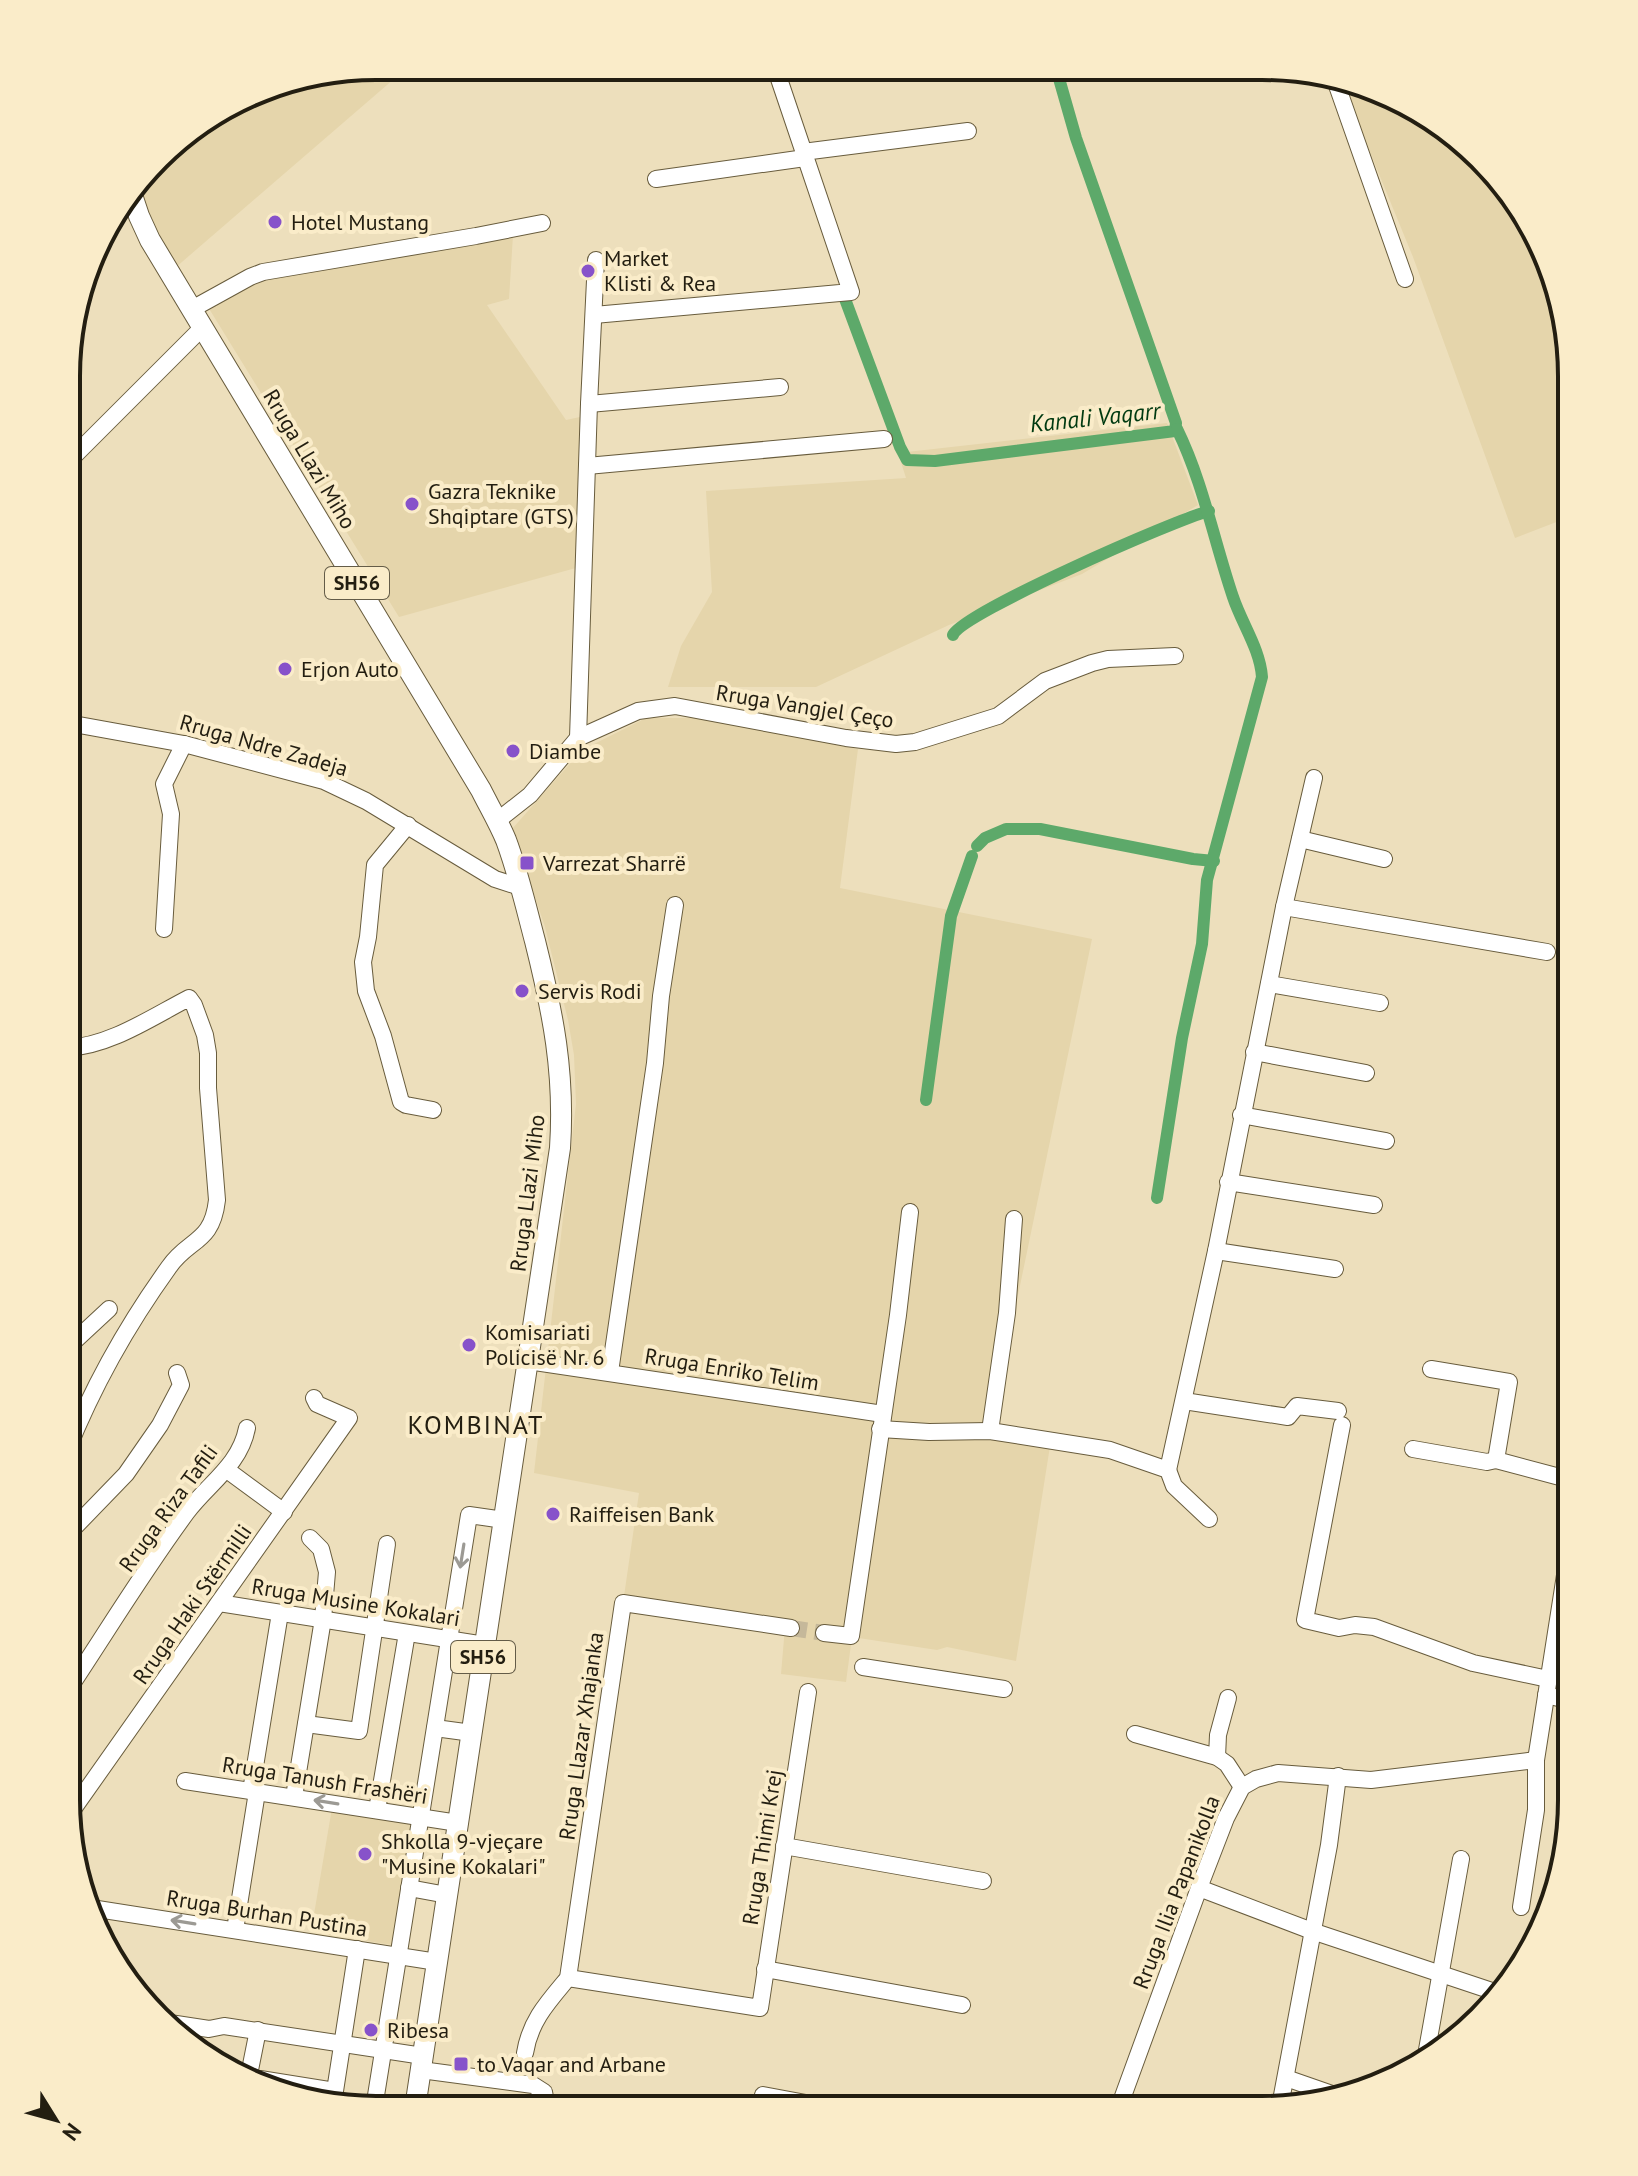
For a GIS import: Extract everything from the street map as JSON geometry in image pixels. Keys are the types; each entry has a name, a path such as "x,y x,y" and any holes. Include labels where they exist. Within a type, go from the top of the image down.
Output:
{"main road":[{"name":"Rruga Llazi Miho","path":"135,204 144,227 192,309 497,821 506,839 553,1013 562,1094 560,1148 417,2096"}],"street":[{"path":"594,315 851,292 779,80"},
{"path":"1339,90 1405,279"},
{"path":"656,179 968,131"},
{"path":"192,309 263,272 542,223"},
{"path":"578,738 596,260"},
{"path":"80,450 203,327"},
{"path":"589,404 780,387"},
{"path":"587,466 884,439"},
{"name":"Rruga Vangjel Çeço","path":"497,821 530,795 578,738 638,711 675,706 846,738 896,744 915,742 998,716 1045,681 1092,663 1108,659 1175,656"},
{"name":"Rruga Ndre Zadeja","path":"80,725 184,744 324,781 354,794 495,879 520,887"},
{"path":"164,929 171,814 164,784 184,744"},
{"path":"1209,1519 1174,1486 1168,1470 1216,1251 1284,907 1314,778"},
{"path":"408,825 375,865 363,969 369,1000 383,1036 401,1102 433,1110"},
{"path":"1300,839 1384,859"},
{"path":"610,1372 675,905"},
{"path":"1284,907 1547,952"},
{"path":"1269,984 1380,1003"},
{"path":"80,1047 127,1031 189,998 205,1035 208,1053 217,1200 215,1218 210,1228 171,1264 109,1360 80,1423"},
{"path":"1254,1052 1366,1073"},
{"path":"1241,1115 1386,1141"},
{"path":"1228,1182 1374,1205"},
{"path":"824,1633 851,1636 910,1212"},
{"path":"990,1431 1007,1313 1014,1219"},
{"path":"1216,1251 1335,1269"},
{"path":"80,1336 109,1309"},
{"name":"Rruga Enriko Telim","path":"528,1361 610,1372 929,1432 990,1431 1110,1450 1168,1470"},
{"path":"1431,1369 1509,1382 1496,1460"},
{"path":"80,1522 126,1474 149,1442 181,1385 177,1373"},
{"name":"Rruga Haki Stërmilli","path":"80,1799 349,1418 317,1404 314,1398"},
{"path":"1184,1401 1288,1417 1297,1406 1340,1418 1305,1620 1339,1628 1355,1625 1374,1627 1558,1693"},
{"name":"Rruga Riza Tafili","path":"80,1672 188,1511 227,1470 247,1428"},
{"path":"1413,1449 1487,1462 1496,1460 1558,1477"},
{"path":"227,1470 284,1512"},
{"path":"376,2096 469,1515 504,1520"},
{"path":"294,1797 323,1619 326,1563 321,1549 310,1538"},
{"path":"306,1724 359,1731 387,1544"},
{"name":"Rruga Musine Kokalari","path":"219,1603 485,1645"},
{"name":"Rruga Llazar Xhajanka","path":"568,1978 623,1603 791,1628"},
{"path":"235,1930 280,1613"},
{"path":"1521,1907 1536,1810 1536,1760 1558,1618"},
{"path":"377,1810 407,1633"},
{"path":"863,1667 1004,1689"},
{"name":"Rruga Thimi Krej","path":"568,1978 760,2008 808,1692"},
{"path":"1217,1757 1218,1735 1228,1698"},
{"path":"435,1728 472,1733"},
{"path":"1135,1734 1217,1757 1227,1764 1242,1787"},
{"name":"Rruga Ilia Papanikolla","path":"1123,2096 1199,1888 1226,1818 1242,1787 1278,1773 1371,1780 1536,1760"},
{"path":"1282,2095 1329,1845 1338,1776"},
{"name":"Rruga Tanush Frashëri","path":"185,1781 458,1823"},
{"path":"784,1846 983,1881"},
{"path":"1428,2046 1461,1859"},
{"path":"409,1888 447,1895"},
{"path":"1199,1888 1312,1931 1489,1990"},
{"name":"Rruga Burhan Pustina","path":"101,1910 437,1962"},
{"path":"307,2088 335,2091 357,1949"},
{"path":"765,1969 962,2005"},
{"path":"521,2083 528,2034 541,2010 568,1978"},
{"path":"184,2025 258,2030 384,2051 422,2063 533,2085 544,2092 545,2096"},
{"path":"250,2068 258,2030"},
{"path":"1286,2078 1320,2090"},
{"path":"763,2095 768,2096"}],"shaded area":[{"path":"393,80 175,268 142,195 181,153 245,110 318,86"},
{"path":"1345,92 1393,110 1457,153 1497,196 1528,245 1548,299 1555,337 1558,521 1515,538 1413,257"},
{"path":"513,235 509,299 487,305 566,420 589,415 583,566 399,617 208,307 270,279"},
{"path":"1167,423 1198,505 1082,574 949,625 816,687 668,687 681,646 712,592 706,491 906,478 898,453"},
{"path":"646,718 700,718 858,749 840,888 1092,939 990,1430 1051,1440 1016,1661 947,1647 937,1650 852,1637 846,1682 781,1674 785,1627 623,1603 639,1493 534,1473 576,1104 574,1055 568,1020 545,927 512,829 582,750"},
{"name":"Shkolla 9-vjeçare \"Musine Kokalari\"","path":"332,1808 412,1821 392,1945 311,1932"}],"waterway":[{"name":"Kanali Vaqarr","path":"845,299 907,460 935,461 1175,431 1176,423 1076,138 1059,80"},
{"path":"1157,1198 1182,1038 1202,944 1207,880 1262,677 1254,647 1233,597 1194,470 1177,429"},
{"path":"953,635 965,624 1029,588 1115,548 1209,511"},
{"path":"977,846 985,838 1006,829 1040,829 1214,861"},
{"path":"926,1100 951,916 972,856"}],"tunnel":[{"path":"791,1628 824,1633"}],"place":[{"name":"Hotel Mustang","path":"275,222"},
{"name":"Market Klisti & Rea","path":"588,271"},
{"name":"Gazra Teknike Shqiptare (GTS)","path":"412,504"},
{"name":"Erjon Auto","path":"285,669"},
{"name":"Diambe","path":"513,751"},
{"name":"Varrezat Sharrë","path":"527,863"},
{"name":"Servis Rodi","path":"522,991"},
{"name":"Komisariati Policisë Nr. 6","path":"469,1345"},
{"name":"Raiffeisen Bank","path":"553,1514"},
{"name":"Shkolla 9-vjeçare \"Musine Kokalari\"","path":"365,1854"},
{"name":"Ribesa","path":"371,2030"},
{"name":"to Vaqar and Arbane","path":"461,2064"}],"district":[{"name":"KOMBINAT","path":"476,1424"}]}
